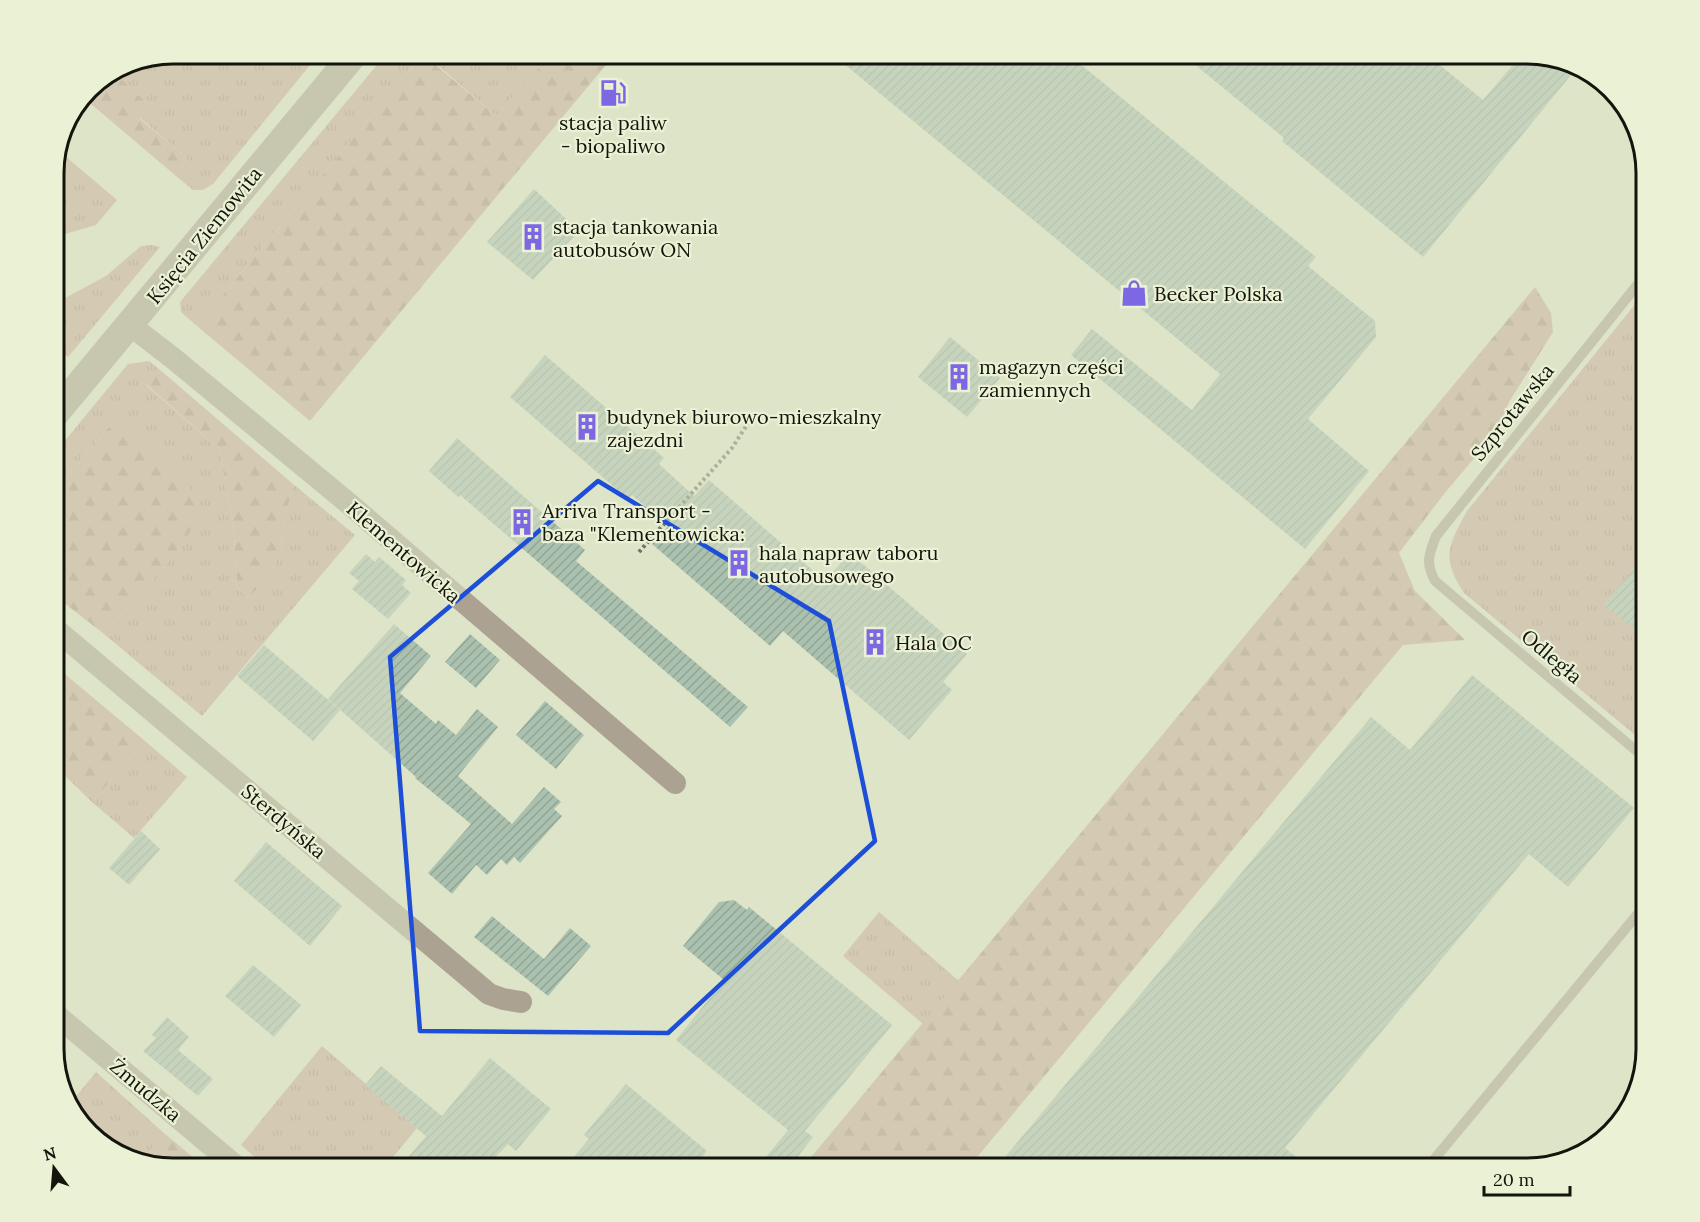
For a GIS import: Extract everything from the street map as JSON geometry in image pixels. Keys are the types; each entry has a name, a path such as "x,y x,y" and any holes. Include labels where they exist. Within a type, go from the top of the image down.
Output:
{"street":[{"name":"Księcia Ziemowita","path":"65,402 345,65"},
{"name":"Klementowicka","path":"130,325 347,502 675,783"},
{"name":"Sterdyńska","path":"65,637 489,994 521,1002"},
{"name":"Żmudzka","path":"65,1022 226,1158"}],"lane":[{"name":"Szprotawska","path":"1435,581 1428,569 1428,558 1436,536 1636,286"},
{"name":"Odległa","path":"1435,581 1636,751"},
{"path":"1435,1158 1636,916"}],"path":[{"path":"639,552 732,448 752,417"}],"highlighted area":[{"path":"598,481 829,621 875,841 668,1033 420,1031 390,657"}],"green space":[{"path":"167,65 310,65 213,184 203,190 193,190 176,176 187,158 140,118 149,105 121,78 139,70"},
{"path":"377,65 414,65 197,326 181,312 180,302"},
{"path":"414,65 436,65 496,116 539,67 536,65 606,65 310,421 197,326"},
{"path":"437,65 536,65 539,67 496,116"},
{"path":"121,78 149,105 140,119 187,158 176,176 90,104 107,87"},
{"path":"66,157 117,200 96,225 65,234"},
{"path":"141,246 160,247 68,357 65,355 65,298 106,276"},
{"path":"1535,287 1551,313 1553,332 1509,402 1497,431 1444,494 1399,553 1415,591 1465,640 1403,645 976,1158 810,1158"},
{"path":"1636,303 1636,736 1464,593 1452,570 1450,552 1455,534 1467,511"},
{"path":"149,361 159,369 146,385 219,449 233,521 237,587 248,597 266,581 281,553 282,531 293,484 355,535 202,716 104,634 185,543 116,419 65,478 65,441 128,364"},
{"path":"159,369 293,484 282,531 281,553 266,581 248,597 237,587 233,521 219,449 146,384"},
{"path":"116,419 177,471 190,487 199,510 185,543 104,634 65,604 65,478"},
{"path":"65,674 145,741 92,802 65,776"},
{"path":"145,741 187,777 134,838 92,802"},
{"path":"879,912 959,981 923,1024 843,956"},
{"path":"322,1046 417,1128 392,1158 256,1158 241,1145"},
{"path":"96,1072 165,1134 147,1154 139,1152 107,1135 83,1109 76,1096"},
{"path":"165,1134 194,1158 160,1157 147,1154"}],"building":[{"path":"1081,64 1316,257 1308,266 1375,321 1376,337 1308,419 1369,471 1305,549 1071,355 1092,329 1192,410 1220,374 845,65"},
{"path":"1194,64 1438,64 1483,100 1514,64 1548,67 1571,75 1423,257 1282,141 1284,138"},
{"name":"stacja tankowania autobusów ON","path":"534,189 579,231 533,280 487,242"},
{"name":"magazyn części zamiennych","path":"950,337 1000,378 967,417 918,377"},
{"path":"545,355 664,458 659,464 694,496 709,480 825,581 850,553 967,654 943,682 952,690 909,740 783,631 770,646 652,544 668,526 632,495 628,499 510,397"},
{"path":"457,438 585,550 576,561 748,707 730,727 460,495 458,497 429,471"},
{"path":"366,554 375,562 379,557 406,580 402,585 411,593 388,619 352,589 359,581 349,573"},
{"path":"1636,566 1636,631 1604,604"},
{"path":"394,624 431,656 400,693 436,724 438,720 456,735 477,709 498,727 458,776 512,824 544,787 561,802 554,809 562,816 520,863 514,857 507,865 501,859 487,875 476,865 452,894 428,873 471,824 415,778 328,699"},
{"path":"470,634 500,660 476,688 445,662"},
{"path":"264,645 340,710 313,741 237,676"},
{"path":"1472,675 1634,808 1568,887 1529,854 1285,1148 1298,1158 1004,1158 1371,717 1410,750"},
{"path":"545,701 584,735 556,769 516,735"},
{"path":"141,831 160,849 129,885 109,868"},
{"path":"266,842 342,906 310,946 234,881"},
{"path":"734,900 747,910 749,907 892,1025 805,1131 813,1137 797,1158 765,1158 788,1130 676,1040 724,980 683,946 719,902"},
{"path":"492,916 544,959 570,928 591,946 548,996 474,937"},
{"path":"253,965 301,1005 274,1037 225,996"},
{"path":"167,1017 189,1037 178,1050 213,1079 198,1096 143,1051 156,1038 152,1035"},
{"path":"490,1058 551,1109 516,1151 508,1144 495,1158 407,1158 426,1136 365,1085 381,1066 442,1116"},
{"path":"626,1084 707,1151 701,1158 573,1158 589,1139 584,1135"}],"place":[{"name":"stacja paliw - biopaliwo","path":"613,93"},
{"name":"stacja tankowania autobusów ON","path":"533,237"},
{"name":"Becker Polska","path":"1134,293"},
{"name":"magazyn części zamiennych","path":"959,377"},
{"name":"budynek biurowo-mieszkalny zajezdni","path":"587,427"},
{"name":"Arriva Transport - baza \"Klementowicka:","path":"522,522"},
{"name":"hala napraw taboru autobusowego","path":"739,563"},
{"name":"Hala OC","path":"875,642"}]}
